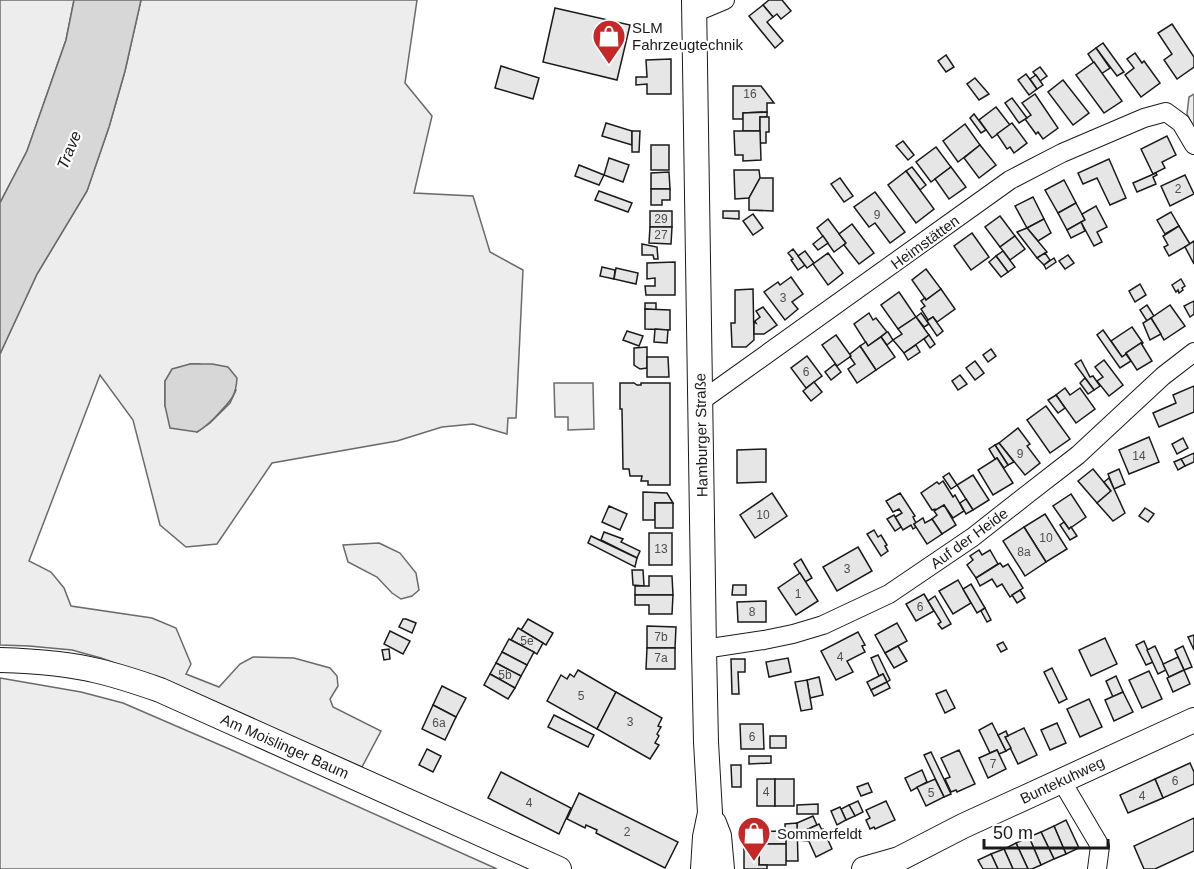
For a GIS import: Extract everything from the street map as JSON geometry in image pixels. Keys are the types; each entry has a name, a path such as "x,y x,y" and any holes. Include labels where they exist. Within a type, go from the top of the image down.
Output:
{"main road":[{"name":"Hamburger Straße","path":"694,7 704,649 710,813 705,837 703,869"},
{"name":"Am Moislinger Baum","path":"0,660 70,665 97,670 160,690 559,869"},
{"name":"Buntekuhweg","path":"864,869 894,864 963,826 1194,720"},
{"path":"710,813 719,836 722,869"}],"street":[{"path":"694,7 725,0"},
{"name":"Heimstätten","path":"700,401 799,333 1010,180 1062,153 1144,118 1166,112 1181,123 1194,145"},
{"name":"Auf der Heide","path":"704,649 793,634 823,625 889,594 973,537 1078,455 1163,376 1194,352"},
{"path":"1061,780 1100,846 1097,869"}],"shaded area":[{"path":"0,0 74,0 66,40 27,151 0,203"},
{"path":"141,0 417,0 405,83 432,116 414,193 473,196 490,252 523,270 516,418 508,418 507,434 473,424 442,427 397,441 272,463 217,544 186,547 160,525 133,420 100,375 29,561 51,572 64,588 71,606 152,618 176,628 191,664 186,674 219,687 240,664 253,657 294,658 330,668 337,676 338,686 330,699 333,707 381,731 362,767 162,680 101,658 72,650 0,645 0,354 37,274 87,191 125,71","holes":["190,364 200,364 236,390 230,403 210,423 197,432 165,406 165,381"]},
{"path":"1194,94 1194,128 1187,114 1189,97"},
{"path":"554,383 593,383 594,429 568,430 568,417 555,417"},
{"path":"379,543 400,553 416,573 419,590 412,596 401,599 377,577 348,562 343,545"},
{"path":"0,678 81,692 123,703 497,869 0,869"}],"water":[{"name":"Trave","path":"74,0 141,0 125,71 87,191 37,274 0,354 0,203 27,151 66,40"},
{"path":"190,364 228,367 237,378 230,401 212,421 197,432 170,428 165,406 165,381 172,369"}],"building":[{"path":"769,0 782,0 791,11 781,19 777,14 773,17 763,5"},
{"path":"763,5 773,17 767,22 783,41 775,48 749,16"},
{"path":"555,8 630,25 617,80 543,62"},
{"path":"1172,24 1194,57 1194,67 1177,79 1164,60 1172,54 1158,33"},
{"path":"1103,43 1124,72 1117,76 1096,48"},
{"path":"1096,48 1110,68 1101,74 1088,54"},
{"path":"1135,53 1160,83 1141,97 1125,75 1134,68 1127,59"},
{"path":"946,55 954,67 946,72 938,61"},
{"path":"671,59 671,94 647,94 647,84 636,85 636,77 647,77 646,60"},
{"path":"1094,62 1122,101 1104,113 1076,75"},
{"path":"501,66 539,78 533,99 495,88"},
{"path":"1040,67 1047,76 1040,81 1033,72"},
{"path":"1026,74 1037,89 1029,95 1018,80"},
{"path":"1036,75 1043,85 1037,89 1030,79"},
{"path":"975,78 989,94 979,100 967,84"},
{"path":"1063,80 1089,113 1073,125 1048,92"},
{"path":"733,86 761,86 774,103 767,103 767,112 743,113 743,119 733,119"},
{"path":"1035,94 1058,128 1043,139 1038,132 1036,134 1025,119 1031,115 1022,103"},
{"path":"1012,98 1027,118 1019,123 1005,103"},
{"path":"996,107 1010,125 992,138 979,120"},
{"path":"767,112 767,117 760,117 760,131 743,131 743,113"},
{"path":"974,114 986,130 981,133 970,118"},
{"path":"760,117 769,117 766,143 760,143"},
{"path":"606,123 632,131 632,145 602,136"},
{"path":"1012,123 1027,143 1014,153 1010,147 1007,149 997,134"},
{"path":"965,124 980,145 958,162 943,141"},
{"path":"632,131 640,131 639,152 632,152"},
{"path":"734,131 760,131 761,160 743,161 743,155 735,155"},
{"path":"1167,136 1176,155 1162,162 1165,168 1153,174 1141,149"},
{"path":"903,141 914,155 908,160 896,146"},
{"path":"651,145 669,145 669,170 651,170"},
{"path":"980,145 996,165 979,178 964,158"},
{"path":"936,147 951,167 931,182 916,162"},
{"path":"609,158 629,165 623,182 604,175"},
{"path":"1109,159 1126,198 1110,205 1097,178 1083,184 1078,173"},
{"path":"579,165 604,175 599,185 575,176"},
{"path":"912,167 926,185 920,190 906,171"},
{"path":"951,167 966,187 949,199 935,179"},
{"path":"734,170 759,170 760,178 749,198 735,199"},
{"path":"906,171 934,209 916,223 888,185"},
{"path":"669,172 670,189 651,189 651,173"},
{"path":"1156,173 1157,175 1153,177 1156,184 1137,192 1133,183"},
{"path":"1185,175 1194,194 1170,206 1161,186"},
{"path":"760,178 773,178 773,211 749,210 749,198"},
{"path":"840,178 853,196 844,202 831,184"},
{"path":"1064,180 1076,203 1058,213 1045,190"},
{"path":"651,189 670,189 670,200 662,200 662,205 651,205"},
{"path":"599,191 632,203 628,212 595,200"},
{"path":"875,192 905,232 890,243 875,223 869,227 854,207"},
{"path":"1033,197 1044,219 1027,228 1015,206"},
{"path":"1076,203 1085,220 1067,230 1058,213"},
{"path":"1096,206 1107,227 1097,232 1102,242 1094,246 1081,222 1085,220 1082,214"},
{"path":"650,211 672,211 672,227 650,227"},
{"path":"723,211 739,211 739,219 723,218"},
{"path":"1171,212 1179,226 1165,234 1157,220"},
{"path":"753,214 763,228 753,235 743,221"},
{"path":"1000,216 1015,236 1000,247 985,227"},
{"path":"828,219 846,243 834,252 817,228"},
{"path":"1044,219 1051,233 1038,241 1027,228"},
{"path":"1081,222 1085,231 1071,238 1067,230"},
{"path":"852,224 874,253 859,264 844,245 846,243 839,234"},
{"path":"1179,226 1190,244 1169,256 1164,247 1168,245 1163,236"},
{"path":"650,227 672,227 671,244 649,243"},
{"path":"1027,228 1047,252 1037,258 1017,232"},
{"path":"972,233 989,257 971,270 954,246"},
{"path":"823,236 828,243 818,250 813,244"},
{"path":"1015,236 1025,249 1010,260 1000,247"},
{"path":"1194,241 1194,264 1185,247"},
{"path":"642,244 657,247 658,259 654,259 653,255 642,255"},
{"path":"793,249 805,265 798,270 788,253"},
{"path":"805,251 814,263 807,268 798,256"},
{"path":"1003,251 1015,267 1008,272 996,256"},
{"path":"828,253 843,273 828,285 813,264"},
{"path":"1045,253 1050,260 1044,265 1037,258"},
{"path":"1068,255 1074,263 1065,269 1059,261"},
{"path":"996,256 1008,272 1001,277 989,262"},
{"path":"1054,258 1056,262 1046,269 1044,265"},
{"path":"675,262 675,295 646,295 645,286 655,286 655,278 647,279 647,263"},
{"path":"602,267 615,270 614,279 600,276"},
{"path":"616,268 638,273 636,284 614,279"},
{"path":"926,269 941,289 926,300 912,280"},
{"path":"791,277 803,294 792,302 798,309 785,320 764,292 778,282 780,285"},
{"path":"1181,279 1185,286 1179,293 1172,285"},
{"path":"1140,284 1146,295 1135,302 1129,291"},
{"path":"753,289 754,340 746,347 732,347 731,323 735,323 735,290"},
{"path":"941,289 955,309 937,322 933,317 928,320 921,309 925,306 921,301"},
{"path":"899,292 916,317 898,329 881,305"},
{"path":"1194,301 1194,314 1190,317 1184,306"},
{"path":"645,303 656,303 656,310 645,309"},
{"path":"1147,305 1154,316 1147,321 1140,310"},
{"path":"1170,305 1185,326 1164,340 1151,318"},
{"path":"763,307 777,325 764,334 754,334 754,322 756,323 755,321 760,317 756,311"},
{"path":"645,309 670,310 670,330 645,329"},
{"path":"869,313 873,320 876,318 887,332 868,346 854,324"},
{"path":"921,313 929,324 924,327 916,317"},
{"path":"916,317 929,335 904,353 893,340 902,334 898,329"},
{"path":"933,317 943,331 937,336 927,321"},
{"path":"1151,318 1161,334 1150,340 1143,323"},
{"path":"1132,327 1143,343 1122,357 1111,341"},
{"path":"655,329 668,330 667,343 654,342"},
{"path":"1103,330 1122,357 1126,354 1131,361 1120,368 1097,335"},
{"path":"627,331 643,336 639,346 623,340"},
{"path":"887,332 893,340 887,345 881,337"},
{"path":"836,335 851,356 837,366 822,345"},
{"path":"929,335 935,344 930,348 924,339"},
{"path":"881,337 895,357 876,370 860,346 866,342 868,346"},
{"path":"1141,343 1152,361 1137,370 1126,353"},
{"path":"916,345 920,352 908,360 904,353"},
{"path":"860,346 876,370 857,383 848,369 855,364 850,354"},
{"path":"647,347 647,368 640,369 634,365 634,348"},
{"path":"991,349 996,356 988,362 983,355"},
{"path":"807,356 822,376 806,388 791,368"},
{"path":"647,357 668,357 669,377 647,377"},
{"path":"1081,360 1090,377 1093,376 1100,386 1094,390 1075,364"},
{"path":"1104,360 1123,385 1109,396 1097,381 1103,377 1095,367"},
{"path":"975,361 984,373 975,380 966,368"},
{"path":"835,364 841,372 831,380 825,372"},
{"path":"960,375 967,384 958,390 952,381"},
{"path":"1085,378 1094,390 1088,394 1080,383"},
{"path":"814,382 822,392 811,401 803,391"},
{"path":"620,383 641,385 641,383 670,383 670,485 648,485 648,481 641,481 642,476 630,476 629,469 623,469"},
{"path":"1194,386 1194,412 1159,427 1153,413 1176,403 1173,395"},
{"path":"1065,388 1070,395 1080,388 1095,409 1076,423 1056,395"},
{"path":"1056,395 1065,408 1058,413 1048,400"},
{"path":"1046,406 1070,439 1050,453 1027,420"},
{"path":"1018,428 1030,444 1027,446 1040,463 1025,475 999,443"},
{"path":"1149,437 1159,462 1129,474 1119,450"},
{"path":"1183,438 1188,448 1177,454 1172,444"},
{"path":"999,443 1014,462 1008,465 995,445"},
{"path":"995,445 1008,465 1004,468 989,449"},
{"path":"766,449 766,482 737,483 737,450"},
{"path":"1194,453 1194,462 1185,466 1181,459"},
{"path":"997,458 1013,483 993,495 978,470"},
{"path":"1181,459 1185,466 1178,470 1174,462"},
{"path":"1093,469 1111,491 1097,503 1078,481"},
{"path":"1119,469 1125,484 1114,489 1108,474"},
{"path":"949,473 957,485 951,489 943,477"},
{"path":"973,475 989,500 973,510 957,485"},
{"path":"1109,478 1125,513 1113,521 1097,503 1111,491 1104,482"},
{"path":"943,481 953,497 955,495 964,511 953,518 944,505 932,510 921,493 937,482 939,484"},
{"path":"643,492 667,493 673,503 655,503 655,520 643,520"},
{"path":"772,493 787,516 755,538 740,515"},
{"path":"900,493 915,516 913,517 916,527 913,529 911,525 903,530 895,517 902,513 899,509 893,512 886,501"},
{"path":"1071,494 1086,517 1069,529 1053,506"},
{"path":"966,499 973,510 966,514 960,503"},
{"path":"655,503 673,503 673,528 655,528"},
{"path":"944,505 956,525 942,534 932,519 937,515 934,511"},
{"path":"609,506 627,514 620,530 602,522"},
{"path":"1145,508 1154,514 1148,522 1139,516"},
{"path":"1045,514 1067,549 1046,562 1024,527"},
{"path":"894,515 901,527 895,531 887,519"},
{"path":"923,518 925,523 932,519 942,534 927,544 914,524"},
{"path":"1064,522 1077,536 1070,540 1060,525"},
{"path":"1024,527 1046,562 1025,576 1003,541"},
{"path":"874,530 878,537 881,535 887,545 885,546 888,551 881,556 867,534"},
{"path":"604,532 623,539 621,542 640,551 637,558 601,540"},
{"path":"649,533 672,533 672,565 649,565"},
{"path":"591,536 637,558 635,567 588,543"},
{"path":"858,547 872,571 837,591 823,567"},
{"path":"979,550 982,555 990,550 998,564 976,578 967,565 973,560 970,556"},
{"path":"801,559 812,578 805,582 794,564"},
{"path":"1000,563 1003,567 1008,564 1023,588 1010,597 1002,584 997,587 992,579 980,586 976,578"},
{"path":"632,570 643,570 644,586 633,585"},
{"path":"800,573 818,601 796,615 778,588"},
{"path":"649,576 672,576 673,595 635,595 635,586 649,586"},
{"path":"958,580 971,603 953,614 939,591"},
{"path":"971,584 985,608 977,613 963,589"},
{"path":"733,585 746,585 746,595 732,595"},
{"path":"1020,590 1025,598 1017,603 1012,595"},
{"path":"924,594 934,611 916,621 906,604"},
{"path":"635,595 673,595 672,614 649,614 649,605 635,605"},
{"path":"935,596 951,624 942,629 938,624 941,622 928,601"},
{"path":"766,601 766,622 738,622 737,602"},
{"path":"985,608 991,620 987,622 981,611"},
{"path":"403,619 416,623 412,633 399,627"},
{"path":"528,619 553,633 546,645 521,630"},
{"path":"897,623 907,641 885,653 875,635"},
{"path":"647,626 676,627 675,648 647,648"},
{"path":"518,628 543,643 537,654 511,640"},
{"path":"390,631 410,641 403,654 384,644"},
{"path":"858,632 865,645 862,646 865,652 847,661 853,672 836,680 821,651"},
{"path":"1194,635 1194,650 1188,637"},
{"path":"1105,638 1117,664 1091,676 1079,650"},
{"path":"509,639 534,652 527,665 502,652"},
{"path":"1144,641 1153,662 1146,665 1136,645"},
{"path":"1003,642 1007,649 1001,652 997,645"},
{"path":"898,646 907,661 894,668 885,653"},
{"path":"1155,646 1166,670 1158,674 1147,650"},
{"path":"1183,646 1192,667 1184,670 1175,650"},
{"path":"647,648 675,648 675,669 646,669"},
{"path":"389,649 390,659 384,660 382,650"},
{"path":"502,652 527,665 521,676 496,663"},
{"path":"878,655 890,680 887,682 883,674 879,676 871,658"},
{"path":"1178,657 1184,670 1169,677 1163,664"},
{"path":"788,658 791,672 769,677 766,662"},
{"path":"731,659 745,659 745,672 738,672 739,694 732,694"},
{"path":"496,663 521,676 515,688 490,674"},
{"path":"1052,668 1067,699 1059,703 1044,672"},
{"path":"578,670 616,692 597,729 547,701 561,675 567,679 570,674 574,677"},
{"path":"1184,670 1190,684 1173,692 1167,678"},
{"path":"1149,671 1162,699 1142,708 1129,680"},
{"path":"490,674 515,688 508,699 484,685"},
{"path":"883,674 887,682 871,690 867,682"},
{"path":"1116,676 1123,692 1113,697 1106,681"},
{"path":"819,677 823,695 810,698 807,680"},
{"path":"807,680 812,709 801,711 795,682"},
{"path":"887,682 890,688 874,696 871,690"},
{"path":"442,686 466,698 456,717 433,705"},
{"path":"946,690 955,708 945,713 936,694"},
{"path":"616,692 662,718 658,726 661,727 657,734 659,736 655,743 659,745 650,759 597,729"},
{"path":"1123,692 1133,712 1114,721 1105,700"},
{"path":"1089,699 1102,727 1080,737 1067,709"},
{"path":"433,705 456,717 445,740 422,729"},
{"path":"554,715 594,735 588,747 548,727"},
{"path":"992,723 1006,751 999,754 997,750 990,753 979,730"},
{"path":"1057,723 1066,743 1050,750 1041,730"},
{"path":"740,724 763,724 764,749 741,749"},
{"path":"1024,728 1037,755 1018,764 1005,737"},
{"path":"1006,731 1008,736 1005,737 1011,748 1006,751 998,735"},
{"path":"770,736 786,736 786,748 770,748"},
{"path":"427,749 441,756 433,772 419,765"},
{"path":"959,750 975,784 957,792 956,790 951,792 945,779 950,777 941,758"},
{"path":"997,750 1006,769 988,778 979,758"},
{"path":"931,752 951,794 944,797 924,755"},
{"path":"749,756 771,756 771,763 749,764"},
{"path":"1190,763 1194,772 1194,784 1163,798 1155,779"},
{"path":"731,765 741,765 741,787 732,787"},
{"path":"922,770 927,782 911,791 905,778"},
{"path":"501,772 571,808 559,834 488,798"},
{"path":"757,779 775,779 775,806 757,806"},
{"path":"775,779 794,779 794,806 775,806"},
{"path":"935,779 944,797 926,806 917,787"},
{"path":"1155,779 1163,798 1128,813 1120,795"},
{"path":"868,783 872,792 861,796 857,787"},
{"path":"579,793 678,842 665,868 596,833 597,830 586,825 585,828 567,819"},
{"path":"858,801 863,812 855,816 849,805"},
{"path":"886,801 895,820 870,829 866,820 870,818 866,810"},
{"path":"818,804 818,814 797,814 797,805"},
{"path":"849,805 855,816 846,820 841,809"},
{"path":"840,807 846,820 837,825 831,811"},
{"path":"813,816 817,825 806,830 809,836 808,841 797,840 797,823"},
{"path":"1194,818 1194,851 1155,869 1144,869 1134,846"},
{"path":"1066,820 1079,848 1066,854 1054,826"},
{"path":"797,823 798,861 786,861 785,824"},
{"path":"819,824 832,849 816,857 806,830"},
{"path":"1054,826 1066,854 1054,859 1041,832"},
{"path":"786,831 786,844 759,844 759,849 744,849 744,832"},
{"path":"1041,832 1054,859 1041,865 1029,837"},
{"path":"1029,837 1041,865 1032,869 1028,869 1016,843"},
{"path":"1016,843 1028,869 1013,869 1004,849"},
{"path":"759,844 786,844 786,865 759,865"},
{"path":"744,849 759,849 759,865 767,865 767,869 744,869"},
{"path":"1004,849 1013,869 998,869 991,854"},
{"path":"991,854 998,869 983,869 978,860"}],"place":[{"name":"SLM Fahrzeugtechnik","path":"609,65"},
{"name":"Sommerfeldt","path":"754,862"}]}
